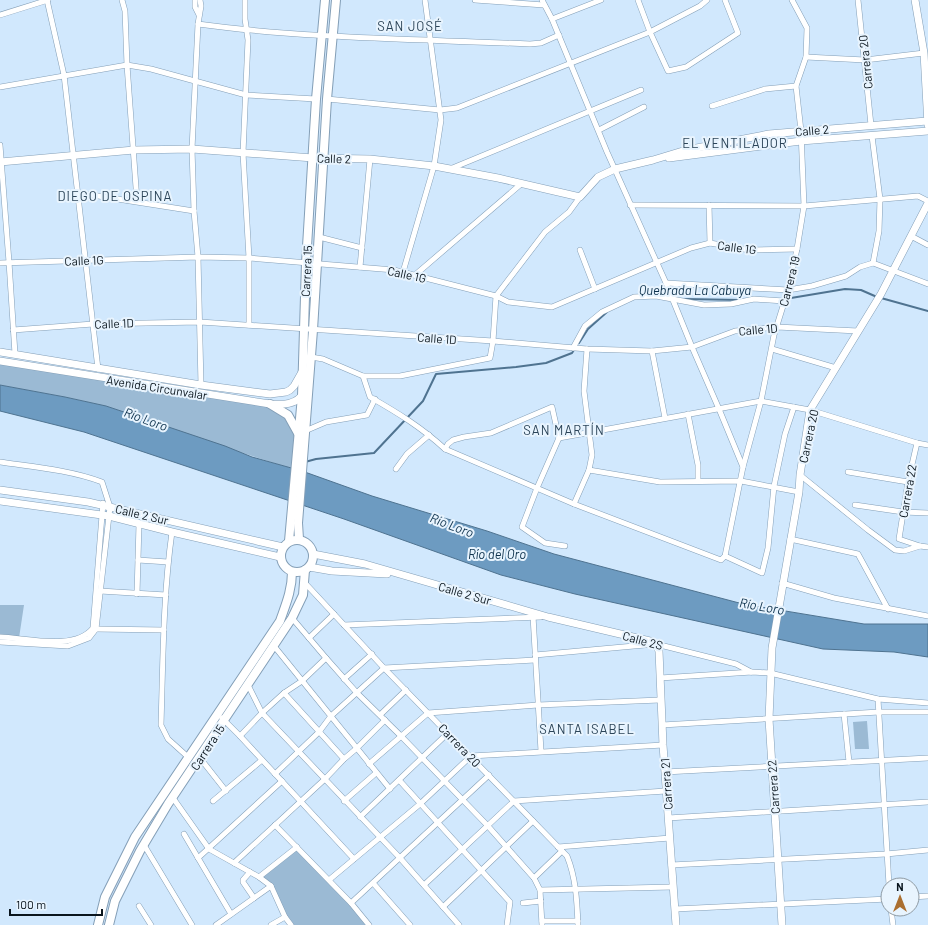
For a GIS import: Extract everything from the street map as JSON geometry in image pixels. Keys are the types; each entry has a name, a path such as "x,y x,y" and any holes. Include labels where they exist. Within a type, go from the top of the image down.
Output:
{"main road":[{"name":"Carrera 15","path":"302,436 303,328 306,263 316,99 325,0"},
{"name":"Carrera 15","path":"286,544 294,522 311,357 327,99 336,0"},
{"path":"270,404 288,415 302,436"},
{"name":"Carrera 15","path":"294,522 299,539"},
{"path":"299,539 309,544 312,549 313,559 307,569 300,572 292,572 285,567 280,557 286,544 299,539"},
{"name":"Carrera 15","path":"109,925 115,901 144,845 173,798 292,618 304,596 307,569"},
{"name":"Carrera 15","path":"98,925 105,897 135,837 216,714 280,621 289,598 292,572"}],"street":[{"path":"0,15 48,0 64,75 98,369"},
{"path":"122,0 125,11 127,65 137,201"},
{"path":"195,0 195,7 199,15"},
{"path":"200,0 201,6 198,24 192,149 194,211 198,257 201,385"},
{"path":"245,0 244,10 248,40 243,153 248,258 249,325"},
{"path":"403,272 434,166 441,120 425,0"},
{"path":"475,0 543,2 559,35 630,205 666,283 743,467"},
{"path":"552,19 601,0"},
{"path":"638,0 650,32 668,71 686,67 738,33 725,0"},
{"path":"327,99 440,110 457,108 650,32 700,6 707,0"},
{"name":"Carrera 19","path":"723,558 743,467 761,401 777,327 788,290 804,206 801,131 796,86 806,57 807,28 792,0"},
{"name":"Carrera 20","path":"858,0 871,125"},
{"path":"916,0 926,53 928,131"},
{"path":"198,24 247,30 322,36 530,44 541,43 559,35"},
{"path":"806,57 865,60 926,53"},
{"path":"0,87 127,65 151,69 195,80 246,95 316,99"},
{"path":"712,106 765,89 796,86"},
{"path":"449,169 641,90"},
{"path":"599,130 644,107"},
{"name":"Calle 2","path":"1,162 134,150 192,149 313,158 370,160 434,166 580,197 598,177 615,169 686,150 769,134 927,121"},
{"name":"Calle 2","path":"653,160 801,141 928,131"},
{"path":"872,136 880,199 879,231 873,263"},
{"path":"0,145 15,354"},
{"path":"360,267 370,160"},
{"path":"415,275 521,184"},
{"path":"78,193 194,211"},
{"path":"630,205 804,206 918,196 928,202"},
{"path":"311,357 323,359 363,376 400,376 490,358 493,341 496,296 545,232 569,212 580,197"},
{"name":"Carrera 20","path":"772,648 782,583 799,492 800,474 810,410 881,294 928,202"},
{"path":"709,206 710,243"},
{"path":"911,236 928,245"},
{"path":"319,237 362,248"},
{"name":"Calle 1G","path":"0,263 198,257 248,258 394,270 496,296 508,302 552,307 692,248 710,243 749,250 797,249"},
{"path":"580,250 595,289"},
{"path":"666,283 788,290 812,286 846,276 860,267 873,263 928,284"},
{"path":"572,348 585,326 602,312 634,297 656,296 704,305 754,299 785,299"},
{"name":"Calle 1D","path":"13,330 93,324 200,322 493,341 587,349 652,351 692,347 735,331 777,327 858,331"},
{"path":"574,504 589,470 592,455 584,391 587,349"},
{"path":"772,349 836,368"},
{"path":"652,351 665,418"},
{"name":"Avenida Circunvalar","path":"0,352 98,369 270,394 279,394 290,390 302,372"},
{"name":"Avenida Circunvalar","path":"0,361 270,404 285,405 294,402 302,396 308,387"},
{"path":"363,376 370,397 404,416 445,449 574,504 723,558"},
{"path":"302,436 326,422 367,415 375,399"},
{"path":"559,438 761,401 810,410 917,443 928,444"},
{"path":"445,449 453,440 491,433 552,407 559,438 522,527 545,543 565,546"},
{"name":"Carrera 20","path":"723,558 762,573 768,548 774,486 785,434 794,407"},
{"path":"688,414 698,465 698,481"},
{"path":"396,469 407,454 429,435"},
{"name":"Carrera 22","path":"917,443 908,482 899,539 920,546"},
{"path":"0,462 90,477 102,482 107,496 93,628 89,636"},
{"path":"589,470 660,482 741,480 799,492"},
{"path":"848,472 908,482"},
{"path":"800,474 868,530 895,550 904,551 920,546 928,547"},
{"name":"Calle 2 Sur","path":"0,490 88,502 286,544"},
{"name":"Calle 2 Sur","path":"0,501 105,515 280,557"},
{"path":"855,505 903,512 928,513"},
{"path":"0,642 68,646 89,636 96,629 105,515"},
{"path":"137,594 139,524"},
{"path":"172,532 168,562 164,630 161,725 168,739 188,757"},
{"path":"790,538 858,554 888,609"},
{"name":"Calle 2 Sur","path":"313,554 365,564 533,615"},
{"path":"138,560 168,562"},
{"name":"Calle 2 Sur","path":"307,569 397,574"},
{"name":"Carrera 20","path":"305,583 384,668 567,856 576,889 578,923"},
{"path":"782,583 834,598 928,616"},
{"path":"100,591 166,595"},
{"path":"309,638 334,614"},
{"path":"344,625 533,615 541,751"},
{"name":"Calle 2S","path":"533,615 548,617 650,641 656,644 736,664 752,672"},
{"path":"292,618 357,693 487,825 534,878 540,890 542,923 578,923"},
{"path":"96,629 164,630"},
{"path":"0,637 64,642 89,636"},
{"path":"275,774 320,732 331,716 384,668 535,658 656,644"},
{"name":"Carrera 21","path":"656,644 659,651 660,700 676,925"},
{"path":"274,646 390,789"},
{"name":"Carrera 22","path":"772,648 769,719 782,925"},
{"path":"344,679 372,654"},
{"path":"240,736 284,693 302,681 326,658"},
{"path":"660,678 752,672 770,673 878,699 928,703"},
{"path":"248,685 262,713 344,801 400,858 459,925"},
{"path":"380,715 406,690"},
{"path":"284,693 344,758"},
{"path":"878,699 886,805 886,854 888,877"},
{"path":"369,764 428,713 538,705 660,700"},
{"path":"662,725 879,712 928,712"},
{"path":"216,714 225,720 354,860"},
{"path":"844,714 849,762"},
{"path":"234,863 325,779 344,758 357,748 385,720"},
{"path":"360,817 448,733"},
{"path":"329,880 420,804 471,756 663,744"},
{"path":"200,758 226,791"},
{"path":"665,772 928,758"},
{"path":"213,801 262,760"},
{"path":"344,801 376,773"},
{"path":"351,903 489,775"},
{"path":"399,780 510,902 508,925"},
{"path":"198,858 282,781"},
{"path":"424,885 514,801 666,791"},
{"path":"173,798 208,849 259,877 271,886 285,917 291,925"},
{"path":"668,818 928,802"},
{"path":"443,907 533,821"},
{"path":"275,825 351,903 369,925"},
{"path":"184,834 231,914"},
{"path":"534,878 560,849 670,838"},
{"path":"144,845 192,925"},
{"path":"259,877 297,847"},
{"path":"671,865 886,854 928,850"},
{"path":"250,872 243,882 254,898"},
{"path":"373,883 410,925"},
{"path":"216,925 271,886"},
{"path":"540,890 673,887"},
{"path":"674,909 880,899"},
{"path":"523,903 541,901"},
{"path":"139,906 152,925"},
{"path":"271,925 285,917"}],"shaded area":[{"path":"0,361 270,404 296,427 294,469 94,403 0,385"},
{"path":"0,605 24,605 19,638 0,637"},
{"path":"867,721 869,749 855,749 853,722"},
{"path":"297,847 369,925 291,925 271,886 259,877"}],"water":[{"name":"Río del Oro","path":"0,385 106,406 225,446 252,457 302,471 372,496 487,531 554,554 743,604 864,624 928,624 928,657 894,652 823,649 575,594 501,575 344,519 84,432 0,411"}],"waterway":[{"name":"Quebrada La Cabuya","path":"785,299 845,289 861,290 877,297"},
{"name":"Quebrada La Cabuya","path":"881,298 928,311"},
{"name":"Quebrada La Cabuya","path":"685,299 741,300"},
{"name":"Quebrada La Cabuya","path":"579,343 588,329 607,312"},
{"name":"Quebrada La Cabuya","path":"305,462 316,459 374,453 423,401 436,374 546,363 572,353 574,350"}],"district":[{"name":"SAN JOSÉ","path":"410,26"},
{"name":"EL VENTILADOR","path":"735,143"},
{"name":"DIEGO DE OSPINA","path":"115,196"},
{"name":"SAN MARTÍN","path":"564,430"},
{"name":"SANTA ISABEL","path":"587,729"}],"water label":[{"name":"Río Loro","path":"146,419"},
{"name":"Río Loro","path":"452,525"},
{"name":"Río Loro","path":"762,606"}]}
